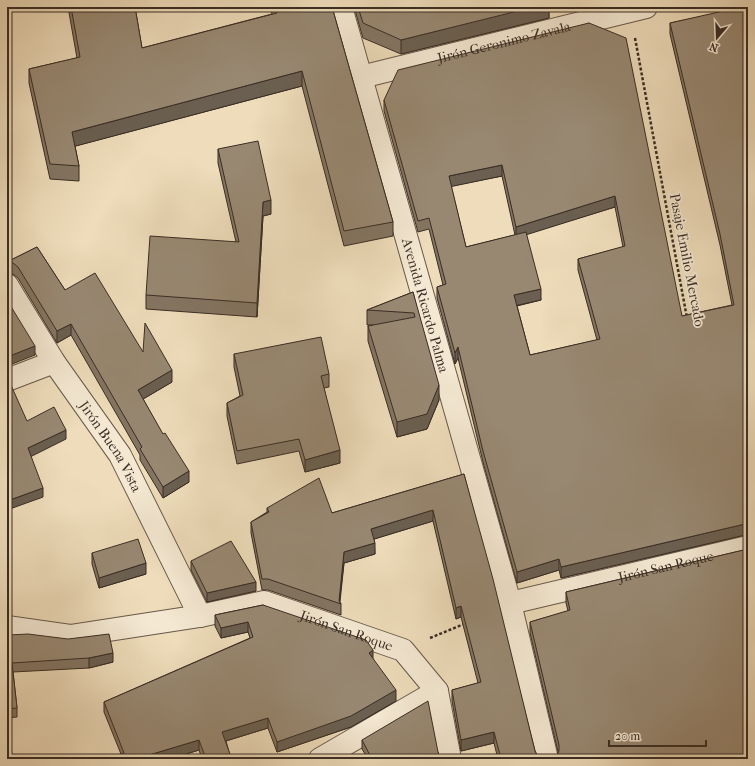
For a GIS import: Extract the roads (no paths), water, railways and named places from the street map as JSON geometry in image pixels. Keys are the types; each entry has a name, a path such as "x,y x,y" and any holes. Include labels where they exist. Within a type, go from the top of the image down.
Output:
{"street":[{"name":"Avenida Ricardo Palma","path":"341,7 510,604 547,759"},
{"name":"Jirón Geronimo Zavala","path":"361,77 638,9"},
{"name":"Jirón Buena Vista","path":"7,285 54,362 120,456 200,616"},
{"path":"7,380 54,362"},
{"name":"Jirón San Roque","path":"510,604 748,547"},
{"name":"Jirón San Roque","path":"7,627 70,636 200,616 264,602 403,650 437,691"},
{"path":"320,759 437,691 450,759"}]}
